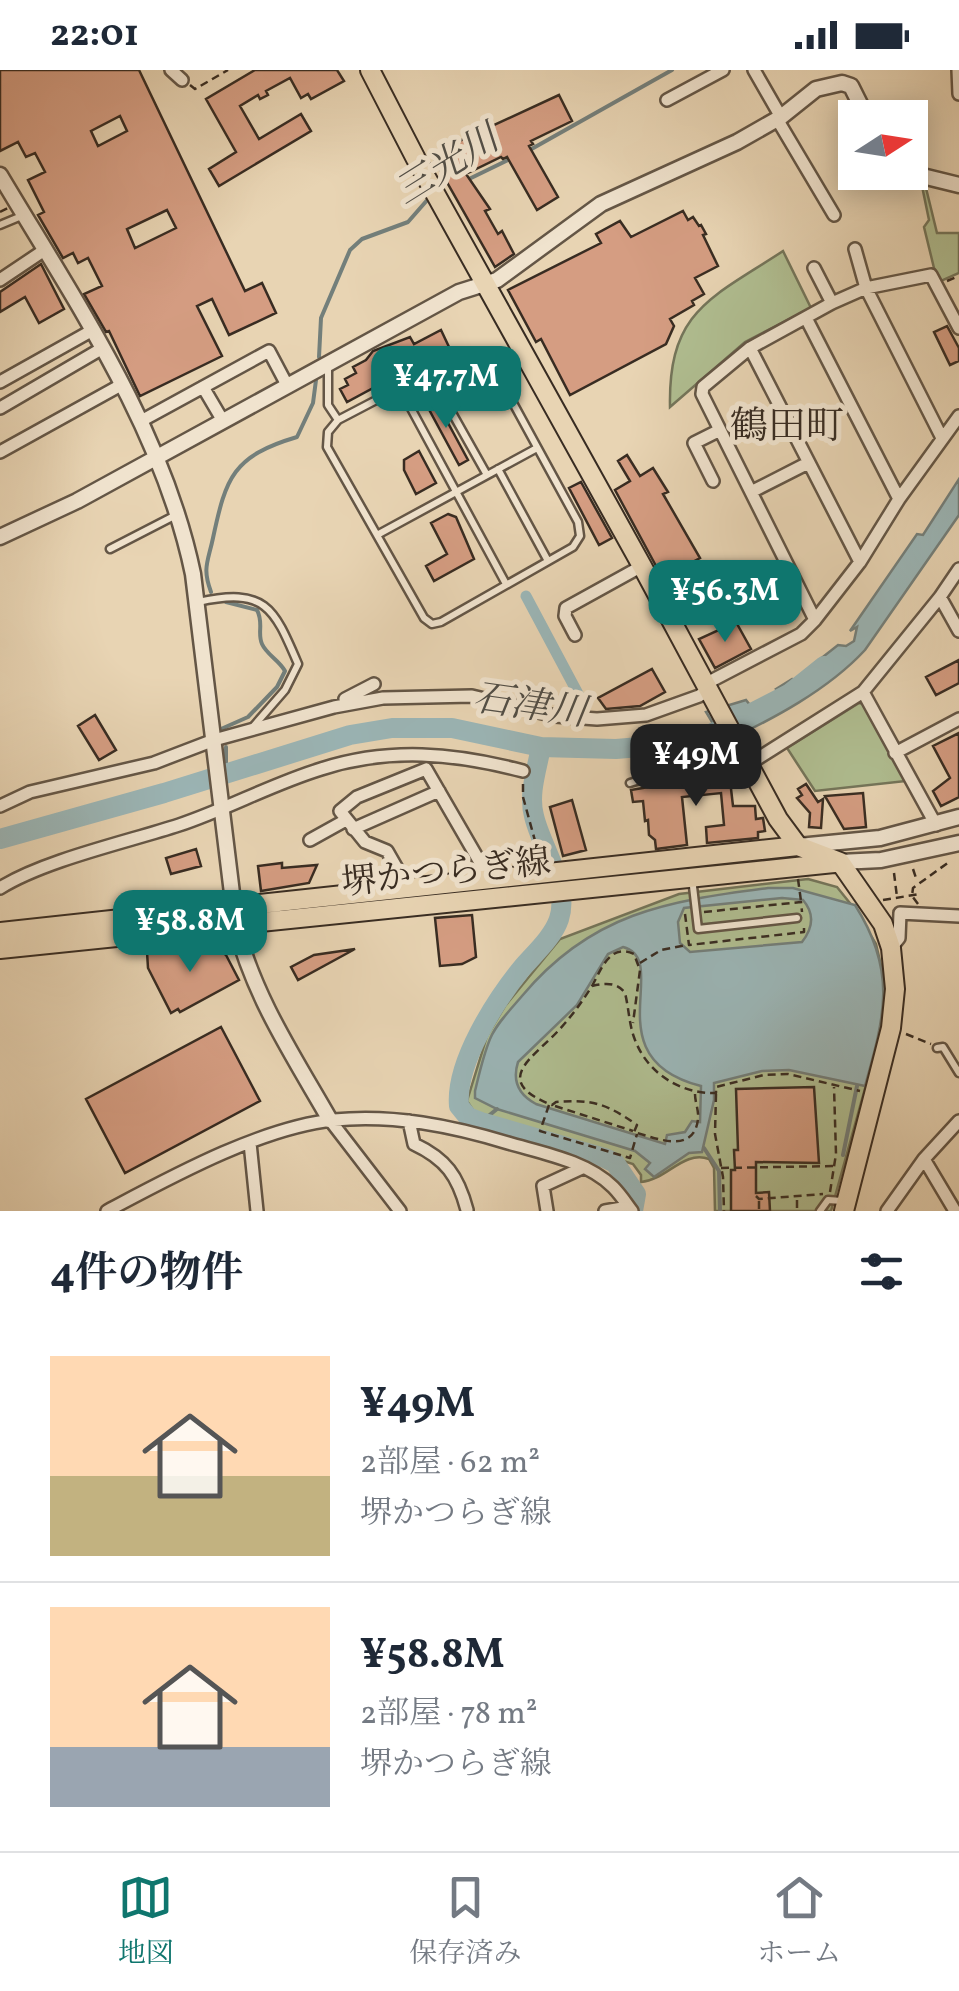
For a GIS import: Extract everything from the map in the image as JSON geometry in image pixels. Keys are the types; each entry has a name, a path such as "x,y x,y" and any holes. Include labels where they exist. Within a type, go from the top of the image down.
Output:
{"main road":[{"path":"370,70 778,819 798,846 840,862 882,924 890,948 894,989 891,1028 840,1200"},
{"name":"堺かつらぎ線","path":"0,949 236,926 798,846"},
{"name":"堺かつらぎ線","path":"0,932 487,882 553,879 693,884 840,862"}],"street":[{"path":"172,70 182,80"},
{"path":"667,100 723,70"},
{"path":"754,70 834,215"},
{"path":"958,70 959,94"},
{"path":"1,534 77,501 328,363 486,281 496,280 601,204 738,142 779,118 816,89 842,83 851,86 858,100"},
{"path":"0,175 4,191 46,249 140,421 177,514 197,602 236,926 244,956 264,1005 330,1120 400,1211"},
{"path":"928,177 959,185"},
{"path":"0,280 46,249"},
{"path":"854,249 866,288 942,438"},
{"path":"814,268 832,304"},
{"path":"816,620 702,394 703,388 750,348 866,288 931,275 959,328"},
{"path":"806,318 900,499"},
{"path":"0,382 92,331"},
{"path":"750,348 860,562"},
{"path":"0,408 101,349"},
{"path":"140,421 269,351 287,385"},
{"path":"0,452 121,385"},
{"path":"203,387 223,420"},
{"path":"0,806 30,792 154,763 334,706 382,698 458,695 554,716 596,719 646,715 699,696 801,634 816,620 959,416"},
{"path":"713,481 694,443 720,430"},
{"path":"753,491 808,463"},
{"path":"575,634 564,616 566,608 598,597 642,566"},
{"path":"743,753 863,692 959,569"},
{"path":"940,597 959,630"},
{"path":"334,706 374,684"},
{"path":"863,692 936,825"},
{"path":"896,753 959,719"},
{"path":"0,888 31,873 185,823 222,804 321,769 390,755 470,757 523,771"},
{"path":"405,890 404,879 386,851 365,842 340,812 357,797 426,769 485,871 487,882"},
{"path":"310,840 439,791"},
{"path":"798,846 880,838 959,817"},
{"path":"840,862 881,860 959,843"},
{"path":"890,948 898,938 900,913 959,916"},
{"path":"107,1211 269,1135 330,1120 369,1118 468,1131 560,1157 612,1185 630,1209"},
{"path":"887,1211 924,1159 959,1121"},
{"path":"409,1122 414,1144 435,1154 458,1179 468,1210 460,1211"},
{"path":"250,1144 257,1211"},
{"path":"924,1159 955,1211"},
{"path":"548,1211 543,1186 582,1168"},
{"path":"605,1211 630,1209"}],"lane":[{"path":"0,225 25,215"},
{"path":"468,352 488,359 578,522 580,536 573,546 548,561 432,624 424,618 328,447 328,432 338,420 468,352"},
{"path":"328,363 328,404 338,420"},
{"path":"429,372 487,475"},
{"path":"400,388 506,585"},
{"path":"377,535 537,448"},
{"path":"498,469 548,561"},
{"path":"110,549 177,514"},
{"path":"197,602 226,596 266,606 277,616 298,664 285,690 250,731"},
{"path":"630,782 743,753"},
{"path":"693,884 698,930 797,918"},
{"path":"938,1048 943,1047 959,1073"},
{"path":"820,1211 828,1200 840,1200"}],"path":[{"path":"182,80 196,89 228,70"},
{"path":"0,212 10,208"},
{"path":"937,286 959,276"},
{"path":"523,771 523,796 553,879"},
{"path":"912,896 918,882 949,862"},
{"path":"913,869 918,882"},
{"path":"894,872 900,913"},
{"path":"798,877 801,902"},
{"path":"880,900 920,894"},
{"path":"639,963 661,950 689,945"},
{"path":"632,1030 639,963 631,952 615,952 566,1022 524,1061 523,1085 527,1092 551,1105 674,1143 688,1138 695,1129 697,1094"},
{"path":"592,986 604,983 626,993 636,1044 658,1073 697,1094 716,1093"},
{"path":"891,1028 938,1048"},
{"path":"724,1211 715,1134 716,1087 764,1075 802,1076 834,1087 863,1091"},
{"path":"759,1211 757,1198 840,1200 834,1166 834,1087"},
{"path":"574,1100 600,1103 637,1125 630,1158 540,1131 551,1105 574,1100"},
{"path":"721,1168 834,1166"},
{"path":"796,1198 797,1211"}],"green space":[{"path":"923,190 926,190 937,233 959,233 959,273 941,281 924,227 929,220"},
{"path":"783,251 811,308 745,342 670,407 671,374 686,327 716,295"},
{"path":"859,703 864,704 906,781 815,791 787,748"},
{"path":"808,879 837,887 853,907 876,944 885,983 882,1027 831,1211 715,1211 714,1168 709,1159 691,1159 641,1182 633,1164 475,1113 467,1101 487,1036 505,1006 560,939 679,894"}],"water":[{"path":"959,479 959,515 865,650 817,691 724,742 706,712 746,700 757,714 780,701 782,696 776,689 792,679 800,687 806,681 805,671 838,645 854,641 857,627 850,631 917,534 923,535"},
{"path":"768,888 793,888 855,905 868,929 877,951 883,994 878,1037 865,1086 789,1070 762,1071 714,1083 702,1152 689,1153 654,1177 645,1169 650,1163 635,1151 497,1109 475,1098 483,1059 496,1028 548,968 575,946 604,929 664,906","holes":["782,898 803,900 809,910 810,926 802,942 690,952 680,943 678,922 684,908","623,947 636,956 641,970 642,1033 650,1054 668,1073 701,1086 700,1122 692,1121 685,1132 667,1135 665,1144 536,1104 521,1092 517,1081 518,1062 577,1005 608,954"]}],"building":[{"path":"0,70 139,70 245,291 262,283 276,313 229,335 212,299 197,306 222,356 140,396 109,331 106,332 84,294 102,286 88,258 78,263 73,253 63,258 38,215 44,212 28,180 45,172 35,153 26,157 18,142 0,151","holes":["120,116 127,131 98,146 91,131","167,210 176,228 135,248 127,229"]},
{"path":"255,70 337,70 344,81 311,99 308,94 301,98 290,78 266,91 268,95 260,99 258,95 240,106 259,139 301,114 311,131 219,186 209,169 236,152 206,99"},
{"path":"559,95 572,121 531,141 529,146 558,197 537,210 507,157 466,174 490,209 485,211 498,234 502,231 514,254 495,267 431,154"},
{"path":"683,211 688,220 693,217 701,225 718,266 695,278 704,294 670,319 674,326 666,344 570,395 541,339 536,342 508,290 601,243 596,234 620,221 631,237"},
{"path":"41,264 64,309 39,323 25,297 0,312 0,292"},
{"path":"947,326 959,348 959,361 950,365 934,332"},
{"path":"441,330 449,347 347,402 340,389 348,385 345,379 356,373 353,367 373,351 410,337 414,344"},
{"path":"434,397 468,460 459,465 425,402"},
{"path":"419,451 436,483 416,494 404,470 404,460"},
{"path":"627,455 640,476 653,468 668,492 663,494 700,558 678,570 669,590 615,490 630,481 618,461"},
{"path":"581,482 612,538 599,545 569,488"},
{"path":"448,514 456,517 474,559 434,581 426,566 447,554 431,523"},
{"path":"736,622 751,649 715,668 699,639"},
{"path":"959,660 959,683 936,695 926,677"},
{"path":"652,669 665,692 640,706 606,709 598,698"},
{"path":"95,715 116,750 99,760 78,726"},
{"path":"959,733 959,797 941,806 933,791 950,778 933,746"},
{"path":"728,763 733,806 755,806 756,819 763,818 765,831 758,832 758,838 707,843 706,827 724,825 721,793 682,797 687,845 656,849 655,840 649,835 648,820 645,821 643,801 633,802 631,790 684,781 683,776"},
{"path":"806,784 818,802 823,799 821,828 809,827 810,813 797,798 802,795 798,789"},
{"path":"863,793 866,827 844,829 825,796"},
{"path":"572,800 586,850 563,856 550,807"},
{"path":"196,849 201,866 171,874 166,858"},
{"path":"282,863 282,868 317,865 309,883 261,891 258,866"},
{"path":"472,915 476,957 462,964 440,966 435,918"},
{"path":"214,947 226,955 239,980 180,1012 178,1009 171,1013 148,968 147,952"},
{"path":"355,949 298,980 291,967 314,955"},
{"path":"221,1027 260,1101 125,1173 86,1099"},
{"path":"814,1087 819,1163 756,1162 756,1193 769,1192 770,1211 731,1211 731,1170 735,1170 734,1150 738,1150 736,1089"}],"waterway":[{"name":"三光川","path":"528,151 672,70"},
{"name":"三光川","path":"469,179 510,159"},
{"name":"三光川","path":"319,357 321,318 350,250 362,239 408,222 429,198"},
{"name":"三光川","path":"211,592 207,565 228,484 246,461 259,452 297,437 313,403 316,380"},
{"path":"526,596 583,703 581,713"},
{"name":"三光川","path":"221,729 248,717 277,687 285,671 262,644 257,610 226,602"},
{"name":"石津川","path":"0,839 350,735 392,728 452,728 541,747 616,749 663,745 709,735 789,694 824,666"},
{"name":"三光川","path":"226,747 226,771"},
{"path":"541,747 532,808 558,880 559,919 479,1033 463,1071 459,1106 468,1117 481,1122 615,1163 636,1194 633,1211"},
{"path":"843,1155 857,1086"},
{"path":"481,1122 497,1109"},
{"path":"704,1148 719,1171 720,1211"}],"district":[{"name":"鶴田町","path":"787,425"}]}
